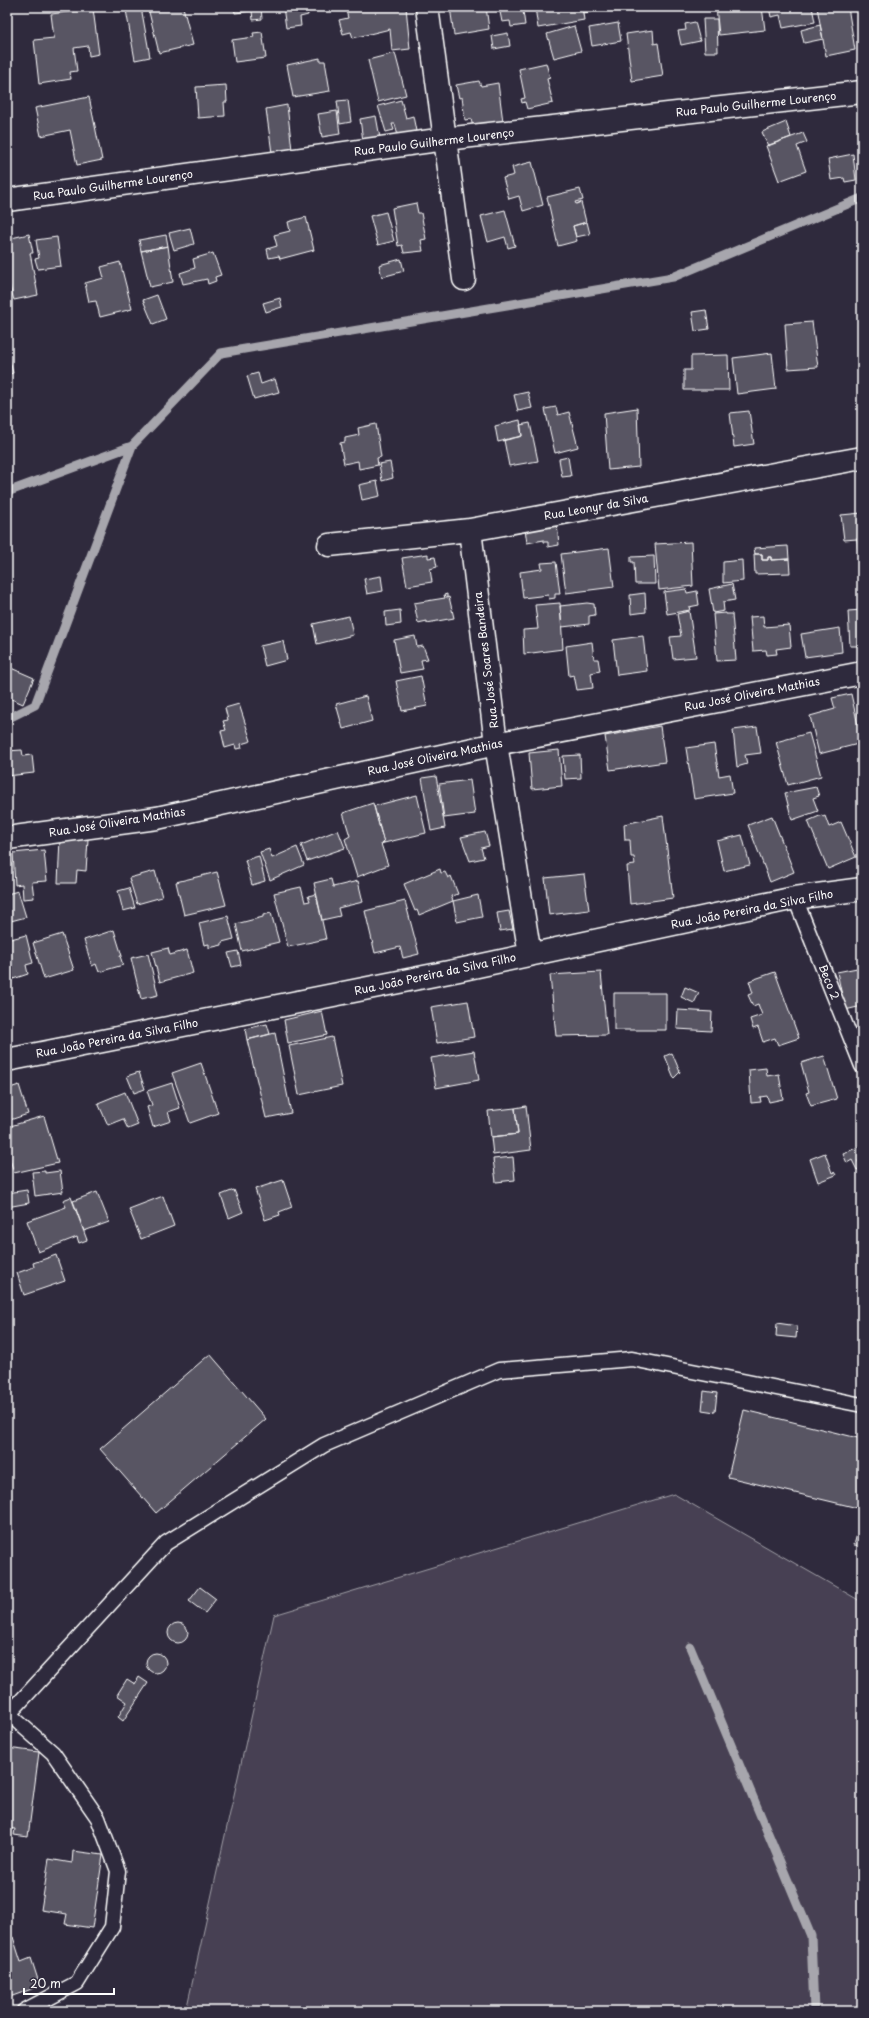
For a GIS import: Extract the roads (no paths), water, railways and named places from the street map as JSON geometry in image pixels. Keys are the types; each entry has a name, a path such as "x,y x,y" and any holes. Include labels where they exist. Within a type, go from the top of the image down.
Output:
{"street":[{"path":"427,7 464,279"},
{"name":"Rua Paulo Guilherme Lourenço","path":"7,200 445,139 862,92"},
{"name":"Rua Leonyr da Silva","path":"329,545 470,530 862,458"},
{"name":"Rua José Soares Bandeira","path":"470,530 496,744 530,955"},
{"name":"Rua José Oliveira Mathias","path":"7,838 157,818 496,744 862,673"},
{"name":"Rua João Pereira da Silva Filho","path":"7,1060 530,955 795,898 862,889"}],"lane":[{"name":"Beco 2","path":"795,898 862,1066"},
{"path":"24,2011 77,1983 112,1927 118,1870 98,1818 53,1753 8,1714 166,1543 324,1446 499,1370 632,1359 862,1405"}],"waterway":[{"path":"7,492 132,446 221,353 673,277 862,198"},
{"path":"7,719 35,705 132,446"},
{"path":"690,1647 811,1936 814,2011"}]}
